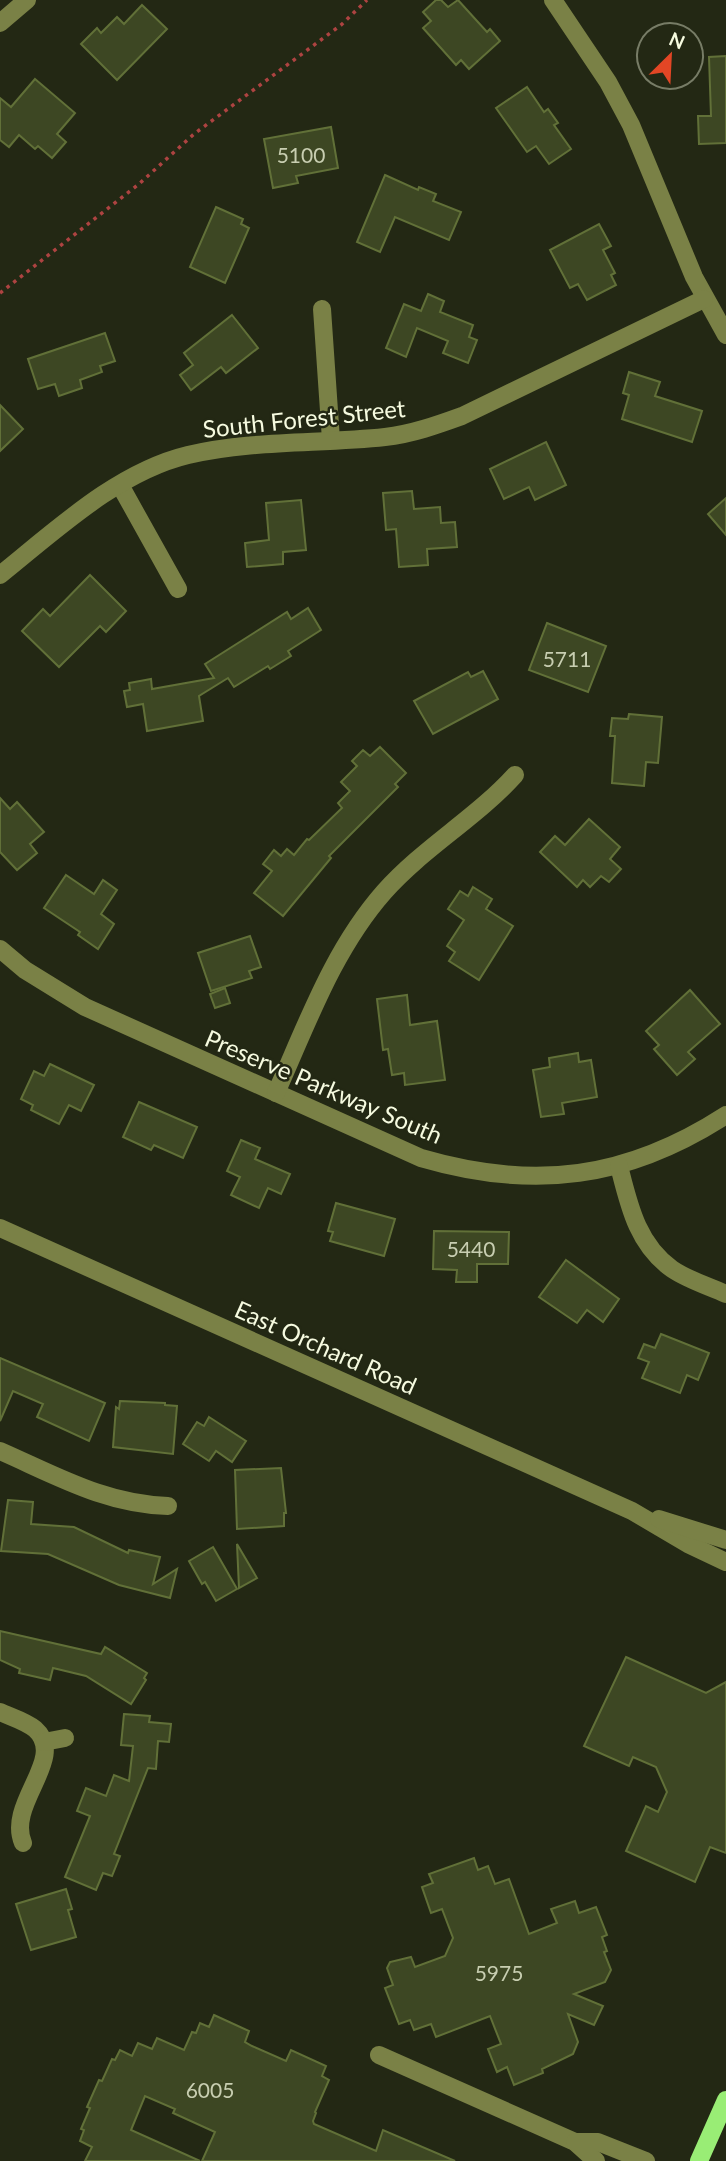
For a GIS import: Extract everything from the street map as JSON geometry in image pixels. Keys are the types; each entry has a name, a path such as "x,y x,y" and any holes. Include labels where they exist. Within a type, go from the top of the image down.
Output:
{"main road":[{"path":"699,2161 726,2100"}],"street":[{"path":"0,23 27,0"},
{"path":"553,0 608,82 631,125 705,299 726,335"},
{"name":"South Forest Street","path":"0,575 79,511 160,464 229,447 387,437 427,429 462,416 705,299"},
{"path":"322,309 331,440"},
{"path":"120,485 178,589"},
{"path":"276,1093 335,962 367,914 401,875 515,775"},
{"name":"Preserve Parkway South","path":"0,949 25,970 74,1001 421,1158 450,1167 503,1175 559,1176 619,1166 668,1148 726,1115"},
{"path":"619,1166 634,1220 645,1242 673,1269 726,1294"},
{"name":"East Orchard Road","path":"0,1228 632,1511 688,1544 726,1562"},
{"path":"0,1451 107,1497 143,1505 168,1506"},
{"name":"East Orchard Road","path":"632,1511 726,1539"},
{"path":"0,1712 37,1730 46,1751 44,1762 20,1814 19,1833 23,1843"},
{"path":"44,1742 65,1738"},
{"path":"379,2056 575,2142 596,2161"},
{"path":"575,2142 598,2142 646,2161"}],"path":[{"path":"0,293 139,184 194,134 341,25 366,0"}],"building":[{"path":"436,0 441,0 448,7 458,0 487,32 490,29 500,41 469,69 461,60 456,65 423,28 431,21 423,12"},
{"path":"142,5 167,29 117,80 81,44 97,28 101,33 117,17 124,24"},
{"path":"726,56 726,143 699,144 698,116 711,116 709,57"},
{"path":"35,79 75,113 57,134 66,142 52,158 38,146 35,149 19,135 9,147 0,140 0,98 11,107"},
{"path":"527,87 544,112 548,109 558,123 554,125 571,149 549,164 536,146 527,152 496,108"},
{"path":"331,127 338,168 296,176 298,183 273,188 264,139"},
{"path":"385,175 418,190 419,187 436,194 433,201 461,212 449,240 395,217 380,252 357,242"},
{"path":"216,207 243,219 241,224 249,228 225,283 190,267"},
{"path":"599,224 611,246 603,250 615,273 611,275 616,285 587,300 578,284 570,288 550,250"},
{"path":"428,294 444,301 440,312 473,325 469,337 477,340 468,363 443,353 448,341 417,328 406,357 386,348 404,304 421,311"},
{"path":"232,315 258,348 226,373 221,367 191,390 180,375 193,365 184,353"},
{"path":"105,333 115,361 100,366 102,372 80,380 82,388 59,396 55,384 38,389 28,359"},
{"path":"629,372 660,382 655,396 702,411 692,442 622,419 629,395 623,393"},
{"path":"0,405 23,429 0,451"},
{"path":"546,442 566,485 535,500 529,487 504,499 490,469"},
{"path":"412,491 414,509 440,507 441,523 455,522 457,547 427,549 428,565 399,567 396,529 386,530 383,493"},
{"path":"726,498 726,535 708,514"},
{"path":"301,500 306,550 283,552 283,564 247,567 245,543 269,540 266,503"},
{"path":"90,575 126,611 106,632 100,626 59,667 22,631 43,609 50,616"},
{"path":"308,608 321,630 288,651 291,656 270,669 268,666 234,687 228,678 199,696 203,721 147,731 143,704 127,707 124,691 130,690 129,683 151,679 152,689 214,678 205,664 287,612 291,619"},
{"path":"547,623 606,646 588,692 529,670"},
{"path":"483,671 498,699 433,734 414,701 468,672 471,677"},
{"path":"629,714 662,717 658,763 646,762 644,786 612,783 615,736 610,736 612,718 628,719"},
{"path":"380,747 406,773 395,784 398,787 329,856 331,858 283,916 254,893 272,871 263,864 274,850 281,856 287,849 294,855 307,839 342,808 338,803 350,791 341,782 357,766 352,761 363,750 370,756"},
{"path":"0,798 10,809 17,802 44,832 30,844 37,853 17,870 0,852"},
{"path":"589,819 620,847 610,859 621,869 609,882 601,876 590,887 583,880 577,887 540,852 555,836 565,845"},
{"path":"66,875 94,894 103,880 117,890 101,914 114,924 98,949 78,935 80,932 44,908"},
{"path":"473,887 492,899 486,909 513,926 479,980 449,961 455,952 447,946 464,920 448,909 460,891 468,896"},
{"path":"250,936 261,967 249,971 252,978 211,991 198,953"},
{"path":"225,988 230,1003 215,1008 210,994"},
{"path":"690,990 720,1024 688,1052 695,1059 677,1075 654,1049 659,1045 646,1031"},
{"path":"407,995 410,1025 437,1021 445,1080 405,1085 404,1073 392,1075 388,1049 383,1050 377,999"},
{"path":"578,1053 579,1062 591,1060 597,1097 562,1103 564,1114 541,1117 533,1070 550,1067 549,1058"},
{"path":"50,1064 94,1085 81,1111 69,1105 59,1124 31,1110 33,1105 21,1099 34,1071 44,1076"},
{"path":"139,1102 197,1127 183,1158 154,1145 151,1150 123,1137"},
{"path":"241,1140 260,1148 255,1159 290,1174 281,1194 268,1188 259,1208 231,1195 240,1177 227,1171"},
{"path":"336,1203 395,1219 384,1256 330,1241 333,1232 328,1231"},
{"path":"434,1231 509,1232 508,1264 477,1264 477,1282 456,1282 457,1270 433,1269"},
{"path":"566,1260 619,1299 603,1322 587,1310 577,1323 539,1297"},
{"path":"661,1334 709,1353 698,1380 687,1375 680,1393 642,1378 649,1362 638,1358 644,1344 655,1348"},
{"path":"0,1358 105,1403 89,1441 37,1417 43,1404 13,1391 0,1421"},
{"path":"120,1401 177,1406 173,1454 113,1447 116,1407 119,1409"},
{"path":"209,1417 246,1441 232,1462 216,1451 209,1461 183,1444 197,1422 204,1426"},
{"path":"281,1468 286,1513 284,1526 237,1529 235,1470"},
{"path":"8,1500 33,1502 31,1524 74,1527 128,1553 129,1550 160,1557 153,1584 177,1569 170,1598 119,1585 48,1554 1,1551"},
{"path":"237,1544 257,1578 239,1588"},
{"path":"213,1547 237,1589 216,1601 189,1561"},
{"path":"0,1631 101,1654 105,1647 147,1673 144,1678 146,1680 131,1704 86,1676 53,1668 50,1680 19,1673 20,1669 0,1660"},
{"path":"626,1657 706,1693 726,1682 726,1853 710,1847 695,1882 626,1851 646,1806 658,1812 667,1792 656,1767 633,1757 629,1766 584,1746"},
{"path":"124,1714 150,1716 149,1722 171,1724 169,1742 158,1741 156,1769 148,1768 114,1854 120,1856 112,1876 103,1873 96,1890 65,1877 90,1816 77,1811 86,1788 106,1796 114,1775 129,1781 133,1746 121,1745"},
{"path":"474,1858 478,1870 488,1866 495,1884 509,1879 529,1934 557,1923 551,1909 575,1901 579,1913 596,1907 607,1935 602,1937 611,1970 605,1982 574,1994 603,2006 594,2025 568,2014 578,2042 573,2054 542,2069 543,2073 514,2085 507,2067 497,2072 488,2049 501,2044 490,2016 436,2037 431,2024 414,2030 410,2020 399,2024 385,1988 393,1985 387,1968 390,1962 411,1957 415,1967 445,1956 453,1938 442,1909 431,1913 422,1887 433,1883 429,1874"},
{"path":"66,1889 72,1909 68,1910 76,1937 31,1950 16,1904"},
{"path":"214,2015 249,2031 245,2042 252,2046 286,2061 291,2050 326,2066 322,2076 329,2080 315,2112 314,2124 376,2151 383,2130 455,2161 202,2161 215,2132 173,2113 175,2109 145,2096 131,2130 200,2161 85,2161 92,2147 80,2141 84,2130 81,2129 90,2108 87,2107 112,2059 115,2060 120,2050 132,2056 138,2043 152,2049 157,2038 184,2050 192,2032 196,2033 200,2023 209,2027"}]}
